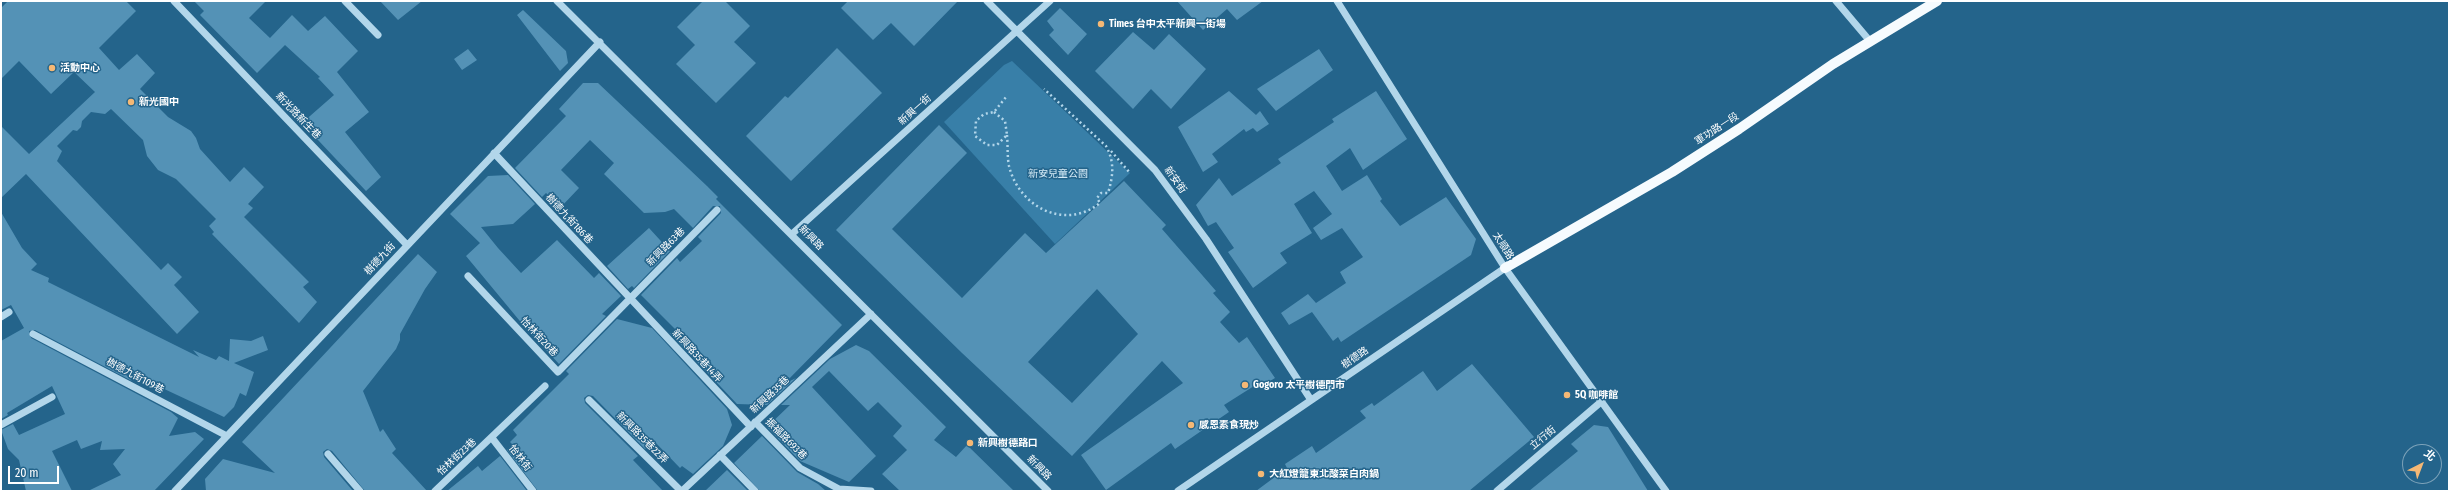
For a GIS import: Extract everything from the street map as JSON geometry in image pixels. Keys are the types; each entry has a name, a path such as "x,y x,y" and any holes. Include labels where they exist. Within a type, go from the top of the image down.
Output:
{"main road":[{"name":"軍功路一段","path":"1505,268 1672,172 1739,129 1870,40 1937,1"}],"street":[{"name":"新光路新生巷","path":"174,1 407,246"},
{"path":"345,1 378,35"},
{"name":"新興路","path":"557,1 600,42 1048,491"},
{"name":"新安街","path":"987,1 1155,170 1206,239 1310,400"},
{"name":"新興一街","path":"792,234 1018,32 1050,1"},
{"name":"太順路","path":"1337,1 1505,268 1666,491"},
{"path":"1836,1 1870,40"},
{"name":"樹德九街","path":"175,491 183,488 227,436 600,42"},
{"name":"樹德九街186巷","path":"494,153 629,299"},
{"name":"新興路63巷","path":"629,299 717,210"},
{"name":"樹德路","path":"1178,491 1505,268"},
{"name":"怡林街20巷","path":"468,276 558,372 629,299"},
{"name":"新興路35巷14弄","path":"629,299 753,425"},
{"path":"1,317 9,312"},
{"name":"新興路35巷","path":"682,491 872,314"},
{"name":"樹德九街109巷","path":"33,334 227,436"},
{"path":"492,438 545,386"},
{"path":"1,425 52,397"},
{"name":"新興路35巷22弄","path":"588,400 682,491"},
{"name":"立行街","path":"1497,491 1602,401"},
{"name":"振福路693巷","path":"753,425 800,468 839,489 871,491"},
{"name":"怡林街23巷","path":"435,491 492,438"},
{"name":"怡林街","path":"492,438 533,491"},
{"path":"328,454 360,491"},
{"path":"720,456 756,491"}],"path":[{"path":"1044,89 1106,146 1130,174"},
{"path":"1006,98 994,112 984,114 976,121 975,136 982,143 992,146 1001,143 1007,135"},
{"path":"994,112 1005,120 1009,166 1021,190 1043,210 1068,217 1093,209 1100,203 1097,198 1101,193 1108,193 1112,180 1111,154 1106,146"}],"green space":[{"name":"新安兒童公園","path":"1012,61 1130,173 1055,244 944,122 1004,65"}],"building":[{"path":"8,1 126,1 136,11 99,48 119,70 137,54 155,73 140,89 168,117 191,131 196,138 200,149 230,182 244,167 264,187 248,204 253,208 244,217 309,282 303,287 317,302 299,323 212,234 214,232 209,226 216,219 176,179 158,170 147,156 143,140 111,109 105,114 91,112 82,121 81,127 77,131 73,130 57,146 62,151 57,161 161,270 168,263 182,277 174,285 199,312 177,334 26,174 1,198 1,126 29,154 95,92 74,72 51,94 19,61 1,79 1,8"},
{"path":"194,1 266,1 249,18 270,38 292,15 308,31 325,16 358,51 337,72 369,112 345,132 381,177 366,191 302,123 334,95 318,78 320,77 285,45 257,73 200,15 204,11"},
{"path":"380,1 422,1 398,20"},
{"path":"703,1 725,1 750,26 734,42 756,63 716,103 676,64 695,45 677,27"},
{"path":"848,1 958,1 914,46 891,23 873,40 841,8"},
{"path":"1177,1 1263,1 1237,20 1227,9 1203,30"},
{"path":"1060,8 1087,34 1068,55 1049,35 1054,30 1047,21"},
{"path":"523,10 566,51 568,63 560,71 517,15"},
{"path":"1133,32 1154,50 1169,34 1206,69 1171,109 1151,89 1133,109 1095,71"},
{"path":"837,48 882,93 791,181 746,136 785,96 788,98"},
{"path":"468,49 477,60 462,70 454,59"},
{"path":"1319,49 1333,70 1276,111 1257,89"},
{"path":"583,83 598,83 707,186 718,197 716,199 842,325 784,384 796,378 767,405 737,404 670,333 683,337 641,295 677,258 680,262 702,241 698,237 721,213 720,206 713,206 693,228 674,209 665,212 644,213 604,174 614,163 590,140 561,170 579,188 561,207 546,193 542,197 515,168 566,116 559,109"},
{"path":"1229,91 1256,115 1260,111 1269,124 1257,132 1253,128 1246,132 1244,129 1212,154 1218,162 1203,172 1178,127"},
{"path":"1376,91 1407,139 1363,170 1350,148 1326,166 1342,191 1367,175 1382,199 1380,201 1400,226 1446,197 1476,239 1471,255 1341,342 1338,337 1333,341 1312,312 1289,325 1281,313 1308,294 1316,303 1346,283 1340,272 1363,257 1342,228 1321,240 1313,228 1332,214 1314,191 1294,204 1312,233 1280,253 1287,263 1253,288 1228,252 1234,248 1216,222 1208,226 1196,205 1219,178 1232,196 1281,163 1278,159 1334,122 1332,119"},
{"path":"939,125 967,153 892,229 962,298 1025,233 1046,253 1124,181 1166,225 1162,229 1216,291 1213,293 1230,312 1220,322 1239,343 1247,337 1275,378 1257,389 1254,386 1224,405 1229,412 1175,449 1171,443 1106,490 1081,455 1183,383 1162,361 1072,456 962,353 836,230","holes":["1097,289 1138,334 1072,403 1028,362"]},
{"path":"508,175 535,204 513,224 481,227 521,273 557,240 594,278 599,273 621,296 602,314 606,316 559,364 524,326 466,256 480,243 450,214 488,176"},
{"path":"1,212 22,248 37,264 31,270 49,278 48,282 199,357 193,350 216,360 219,356 229,361 230,339 251,341 263,336 268,350 234,363 254,372 246,396 240,393 234,407 224,417 128,372 126,375 132,381 35,330 29,331 31,338 171,412 178,418 169,436 195,432 204,439 154,491 88,491 121,475 113,464 125,449 100,450 102,441 81,449 77,440 52,451 72,491 26,491 19,460 8,449 1,430 13,424 19,435 65,414 52,386 7,413 8,415 1,419 1,341 24,328 11,305 1,310"},
{"path":"649,228 670,251 634,288 632,286 628,289 607,266"},
{"path":"418,254 437,272 425,289 400,334 400,340 396,349 363,391 380,432 383,429 396,449 392,453 427,491 365,491 332,451 327,449 323,452 324,457 353,491 206,491 205,479 223,459 275,473 242,442"},
{"path":"617,319 652,328 727,409 732,425 723,446 693,474 682,466 680,468 654,441 645,449 593,396 588,395 584,398 585,403 638,456 633,460 663,491 538,491 507,450 513,445 510,442 517,435 513,430 569,374 566,371"},
{"path":"856,345 869,351 946,427 934,440 956,457 967,445 1014,491 900,491 882,474 907,450 893,436 902,426 878,402 868,411 829,371 812,387 876,456 849,482 800,461 767,427 790,405 781,405 830,359"},
{"path":"1472,364 1534,437 1469,491 1256,491 1287,468 1285,464 1312,446 1316,453 1366,418 1360,411 1372,403 1374,406 1423,371 1437,391"},
{"path":"1594,425 1608,427 1648,491 1529,491 1578,451 1571,444"},
{"path":"762,436 797,472 818,484 826,491 760,491 734,463"},
{"path":"500,456 527,491 447,491 478,466 482,471"},
{"path":"727,470 748,491 705,491"}],"place":[{"name":"Times 台中太平新興一街場","path":"1101,24"},
{"name":"活動中心","path":"52,68"},
{"name":"新光國中","path":"131,102"},
{"name":"Gogoro 太平樹德門市","path":"1245,385"},
{"name":"5Q 咖啡館","path":"1567,395"},
{"name":"感恩素食現炒","path":"1191,425"},
{"name":"新興樹德路口","path":"970,443"},
{"name":"大紅燈籠東北酸菜白肉鍋","path":"1261,474"}]}
